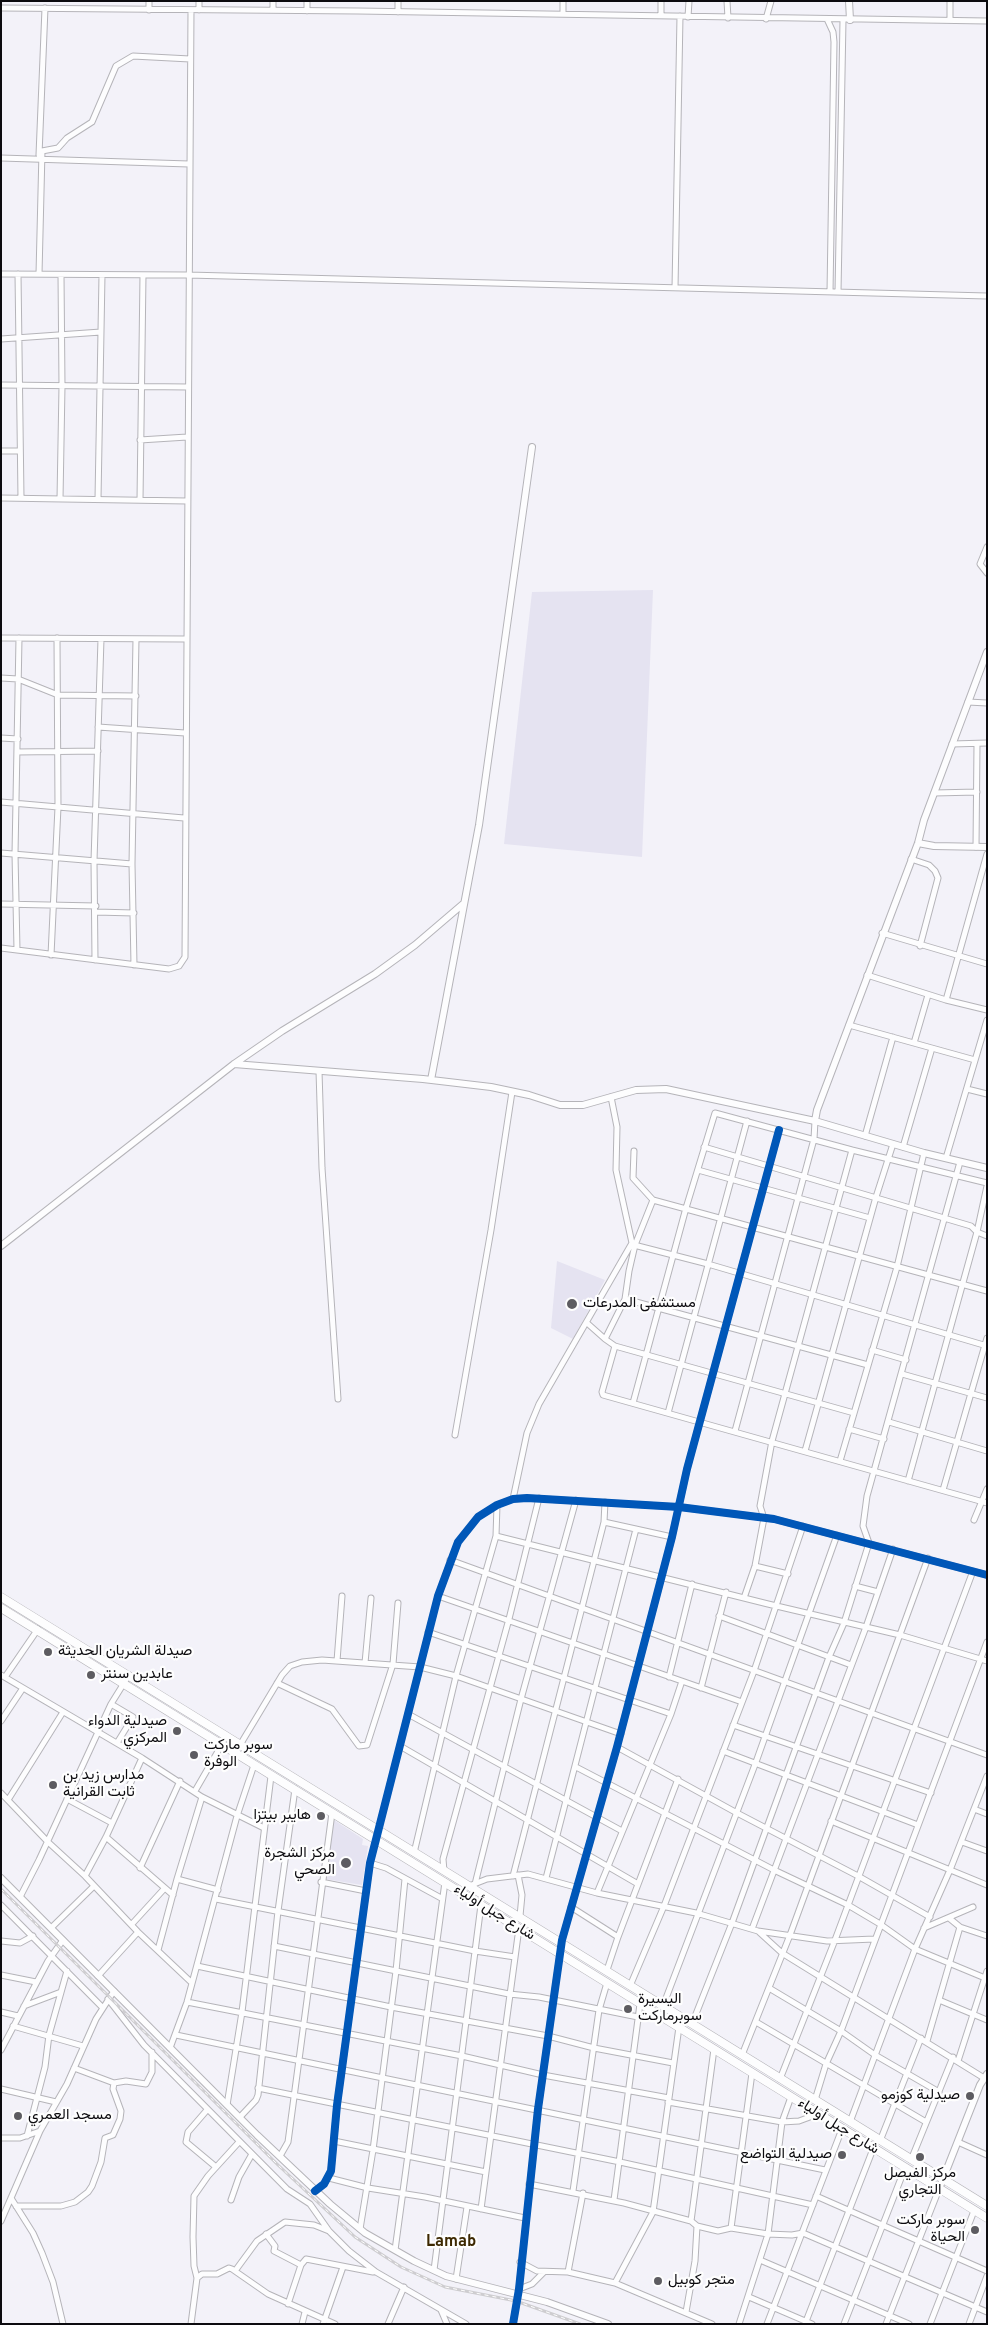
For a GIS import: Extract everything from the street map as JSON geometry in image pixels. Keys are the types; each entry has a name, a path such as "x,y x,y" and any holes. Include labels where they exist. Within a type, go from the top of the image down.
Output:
{"main road":[{"name":"شارع جبل أولياء","path":"1,1597 414,1853 472,1885 563,1945 607,1970 986,2205"},
{"name":"شارع جبل أولياء","path":"1,1608 38,1629 221,1746 295,1789 987,2218"}],"street":[{"path":"115,9 116,1"},
{"path":"149,1 149,10"},
{"path":"199,1 199,10"},
{"path":"273,1 273,10"},
{"path":"307,1 307,11"},
{"path":"398,1 398,12"},
{"path":"563,1 563,14"},
{"path":"661,1 661,15"},
{"path":"688,17 689,1"},
{"path":"727,1 728,18"},
{"path":"766,18 771,1"},
{"path":"838,292 843,32 847,20 849,1"},
{"path":"950,1 950,20"},
{"path":"1,8 661,15 728,18 987,21"},
{"path":"39,274 39,158 45,8"},
{"path":"1,948 134,965 174,968 183,962 185,957 184,818 191,10"},
{"path":"675,288 680,16"},
{"path":"827,19 833,32 830,292"},
{"path":"833,32 838,29 843,32"},
{"path":"39,158 42,151 58,148 67,138 92,122 116,66 133,56 190,58"},
{"path":"1,158 39,158 129,164 189,164"},
{"path":"1,274 188,275 987,296"},
{"path":"18,274 21,498"},
{"path":"60,274 62,386 60,499"},
{"path":"98,499 102,275"},
{"path":"140,500 143,275"},
{"path":"1,339 60,333 101,332"},
{"path":"1,385 188,387"},
{"path":"140,440 187,436"},
{"path":"431,1080 480,825 532,447"},
{"path":"1,451 20,451"},
{"path":"1,498 187,501"},
{"path":"987,547 980,564 987,573"},
{"path":"1,638 186,639"},
{"path":"16,950 15,854 19,638"},
{"path":"51,955 55,905 58,807 57,638"},
{"path":"96,960 94,861 101,638"},
{"path":"134,965 132,864 136,639"},
{"path":"735,1431 799,1198 814,1139 817,1110 882,933 918,843 934,793 987,652"},
{"path":"1,678 18,679 58,695 136,696"},
{"path":"968,702 987,702"},
{"path":"98,727 135,728 185,733"},
{"path":"1,738 18,739"},
{"path":"952,744 987,743"},
{"path":"976,847 977,744"},
{"path":"17,752 98,751"},
{"path":"934,793 977,792"},
{"path":"1,802 184,818"},
{"path":"918,843 934,846 987,848"},
{"path":"1,853 132,864"},
{"path":"946,1000 987,854"},
{"path":"911,858 930,865 936,871 938,878 920,946"},
{"path":"1,904 55,905 134,913"},
{"path":"1,1246 234,1064 282,1030 375,974 415,945 464,904"},
{"path":"882,933 920,946 987,964"},
{"path":"868,975 889,980 928,995 987,1010"},
{"path":"914,1043 928,995"},
{"path":"946,1158 987,1020"},
{"path":"849,1024 975,1060"},
{"path":"865,1136 893,1037"},
{"path":"903,1147 932,1048"},
{"path":"234,1064 431,1080 512,1092 560,1105 583,1105 636,1090 666,1089 815,1121 924,1153 987,1168"},
{"path":"319,1071 322,1168 338,1399"},
{"path":"967,1089 987,1094"},
{"path":"454,1435 491,1230 512,1092"},
{"path":"606,1339 625,1299 634,1244 616,1170 617,1127 611,1097"},
{"path":"633,1403 686,1208 715,1113 987,1184 977,1232 908,1481"},
{"path":"668,1413 747,1121"},
{"path":"506,2324 513,2321 518,2292 538,2109 560,1954 563,1945 562,1940 618,1747 646,1631 672,1537 686,1469 701,1422 779,1130"},
{"path":"806,1451 870,1218 893,1144"},
{"path":"704,1147 971,1226 977,1232 987,1236"},
{"path":"744,1598 754,1566 764,1518 760,1506 772,1441 800,1346 852,1150"},
{"path":"634,1151 633,1178 653,1200 987,1291"},
{"path":"840,1461 897,1267 924,1153"},
{"path":"692,2024 732,1923 829,1656 844,1623 856,1586 869,1543 863,1526 863,1514 960,1162"},
{"path":"698,1170 870,1218"},
{"path":"513,1499 528,1433 539,1404 634,1244 653,1200"},
{"path":"634,1244 741,1273 986,1346"},
{"path":"625,1299 868,1365"},
{"path":"587,1323 615,1346 854,1413"},
{"path":"943,1490 987,1338"},
{"path":"615,1346 602,1394 985,1502"},
{"path":"872,1350 906,1360"},
{"path":"902,1374 987,1398"},
{"path":"889,1422 987,1451"},
{"path":"849,1429 884,1439"},
{"path":"974,1520 985,1502 987,1489"},
{"path":"444,1870 444,1859 518,1585 539,1498"},
{"path":"316,2191 329,2178 361,1927 375,1839 438,1596 450,1560 461,1537 472,1522 497,1505 513,1499 539,1498 679,1507 764,1518 803,1526 987,1575"},
{"path":"472,1885 576,1500"},
{"path":"520,1916 522,1895 516,1875 527,1819 554,1710 596,1561 604,1522 605,1502"},
{"path":"414,1853 456,1676 496,1536 497,1505"},
{"path":"604,1522 672,1537"},
{"path":"630,1986 664,1906 754,1671 778,1606 803,1526"},
{"path":"546,1878 628,1569 636,1529"},
{"path":"496,1536 844,1623 900,1635 987,1661"},
{"path":"663,2006 696,1914 756,1762 837,1536"},
{"path":"752,1929 866,1627 893,1549"},
{"path":"742,2055 790,1935 840,1794 872,1714 928,1558"},
{"path":"450,1560 987,1756"},
{"path":"754,1566 788,1574"},
{"path":"780,2079 819,1976 835,1940 973,1571"},
{"path":"669,1677 679,1643 692,1584"},
{"path":"856,1586 878,1592"},
{"path":"701,1688 726,1592"},
{"path":"337,1661 342,1596"},
{"path":"438,1596 509,1619 605,1655 742,1702"},
{"path":"365,1663 371,1598"},
{"path":"277,1683 332,1709 359,1746 367,1745 393,1664 398,1603"},
{"path":"719,1616 851,1665"},
{"path":"38,1629 3,1676 98,1731 202,1797 264,1828"},
{"path":"428,1632 671,1714"},
{"path":"815,2100 826,2064 841,2031 987,1642"},
{"path":"240,1745 277,1683 290,1666 322,1660 420,1667 456,1676 621,1734"},
{"path":"20,1897 48,1842 111,1704 129,1675"},
{"path":"597,1893 671,1714 682,1681"},
{"path":"2,1720 23,1688"},
{"path":"111,1704 133,1717 117,1743"},
{"path":"8,1800 63,1712"},
{"path":"408,1714 622,1831"},
{"path":"733,1725 931,1793"},
{"path":"194,1791 221,1746"},
{"path":"400,1746 638,1884"},
{"path":"618,1747 766,1829 858,1876 930,1917"},
{"path":"723,1751 884,1810 918,1825"},
{"path":"85,1876 106,1837 142,1758"},
{"path":"170,2048 187,2002 237,1816 254,1765"},
{"path":"576,1767 755,1861 848,1905 880,1924 915,1949 985,1978"},
{"path":"227,2105 242,2012 271,1776"},
{"path":"850,2122 915,1949 962,1842 987,1776"},
{"path":"607,1970 618,1936 678,1779"},
{"path":"140,1868 180,1782"},
{"path":"240,2117 256,2100 269,1981 295,1789"},
{"path":"1,1793 192,1984"},
{"path":"158,1950 176,1879 202,1797"},
{"path":"67,1799 112,1823"},
{"path":"974,1809 987,1814"},
{"path":"280,2156 288,2142 321,1882 332,1813"},
{"path":"831,1821 987,1885"},
{"path":"106,1837 173,1895"},
{"path":"962,1842 987,1851"},
{"path":"370,1863 386,1868 441,1898"},
{"path":"472,1885 487,1879 516,1875 546,1878 577,1888 664,1906 758,1931 827,1941 874,1939"},
{"path":"1,1878 227,2105 316,2191 360,2229 395,2250 456,2279 518,2292 608,2324"},
{"path":"176,1879 218,1890"},
{"path":"360,2229 368,2188 378,2114 396,1971 405,1879"},
{"path":"321,1882 366,1891"},
{"path":"395,2250 428,2014 441,1898 445,1882"},
{"path":"51,1928 94,1886"},
{"path":"132,1924 164,1889"},
{"path":"216,1898 475,1951 515,1957"},
{"path":"1,1905 103,2008"},
{"path":"434,2270 481,1905"},
{"path":"571,1907 618,1936"},
{"path":"924,1929 973,1907"},
{"path":"949,1918 960,1927 987,1936"},
{"path":"927,2041 960,1927"},
{"path":"481,2209 519,1928"},
{"path":"758,1931 782,1953 985,2076 886,2324"},
{"path":"98,1976 138,1932"},
{"path":"1,1941 20,1943 33,1936"},
{"path":"2,2049 36,1982 63,1940"},
{"path":"274,1946 509,1994 554,2000 638,2017"},
{"path":"197,1966 391,2007 548,2036 594,2048 673,2064"},
{"path":"26,2136 35,2097 45,2067 49,2035 67,1971"},
{"path":"958,2061 987,1971"},
{"path":"1,1975 36,1982"},
{"path":"573,2191 600,2010 607,1983"},
{"path":"769,1988 806,2009 875,2055 938,2092"},
{"path":"1,2221 40,2131 114,1990"},
{"path":"24,2006 61,1992"},
{"path":"108,1999 152,2052 207,2110 296,2196 310,2204 329,2232 349,2251 376,2272 466,2324"},
{"path":"939,2000 987,2020"},
{"path":"187,2002 304,2024 423,2050 462,2056 543,2075 628,2091 706,2110 782,2122 799,2121 818,2114"},
{"path":"614,2200 640,2004"},
{"path":"1,2012 18,2016"},
{"path":"756,2022 926,2122"},
{"path":"13,2026 83,2046"},
{"path":"615,2283 653,2212 679,2027"},
{"path":"176,2035 665,2135 825,2170"},
{"path":"880,2141 921,2038"},
{"path":"691,2221 714,2049"},
{"path":"74,2068 114,2083 126,2081 146,2084 152,2072 152,2052"},
{"path":"911,2160 952,2057"},
{"path":"731,2228 738,2188 752,2073"},
{"path":"16,2206 61,2206 74,2202 88,2192 101,2162 105,2138 113,2135 122,2111 113,2089 114,2083"},
{"path":"258,2088 337,2106 620,2162 812,2205"},
{"path":"1,2089 56,2102"},
{"path":"739,2324 768,2234 782,2122 791,2097"},
{"path":"207,2110 188,2132 186,2142 216,2167"},
{"path":"767,2324 842,2129"},
{"path":"1,2138 14,2139 40,2131"},
{"path":"334,2141 408,2158 486,2172"},
{"path":"191,2324 197,2278 194,2266 192,2207 196,2190 239,2142"},
{"path":"958,2142 987,2155"},
{"path":"806,2322 873,2149"},
{"path":"231,2200 239,2177 252,2154"},
{"path":"844,2324 905,2168"},
{"path":"329,2178 368,2188 443,2200 467,2207 525,2218"},
{"path":"529,2184 614,2200 691,2221 698,2226 718,2231 731,2228 768,2234 792,2235 803,2233 987,2312"},
{"path":"568,2272 583,2194"},
{"path":"816,2196 987,2271"},
{"path":"11,2198 33,2233 42,2253 63,2324"},
{"path":"456,2279 467,2207"},
{"path":"930,2324 974,2210"},
{"path":"235,2271 257,2241 276,2226 290,2221 314,2225 329,2232"},
{"path":"686,2312 695,2261 698,2226"},
{"path":"266,2234 275,2246 274,2251 301,2265"},
{"path":"288,2304 301,2265 306,2259 376,2272"},
{"path":"760,2260 909,2324"},
{"path":"520,2262 534,2270 568,2272 615,2283 708,2323"},
{"path":"324,2322 343,2267"},
{"path":"197,2278 202,2274 217,2274 229,2268 259,2289 324,2322 335,2324"},
{"path":"518,2292 532,2284 544,2272"},
{"path":"969,2324 987,2276"},
{"path":"388,2324 404,2287"},
{"path":"749,2297 812,2324"},
{"path":"439,2308 447,2324"},
{"path":"302,2324 305,2312"}],"shaded area":[{"path":"653,590 642,857 504,844 532,592"},
{"name":"مستشفى المدرعات","path":"557,1261 605,1280 573,1339 551,1328"},
{"name":"مركز الشجرة الصحي","path":"334,1820 363,1839 362,1845 368,1846 362,1885 325,1879"}],"railway":[{"path":"1,1889 278,2165 355,2237 401,2267 445,2287 516,2301 580,2324"}],"cycle path":[{"path":"513,2324 519,2289 538,2109 562,1940 617,1747 672,1537 687,1469 779,1130"},
{"path":"315,2191 324,2184 331,2171 337,2105 370,1863 438,1596 458,1542 478,1517 497,1505 513,1499 527,1498 679,1507 774,1519 987,1575"}],"place":[{"name":"مستشفى المدرعات","path":"572,1304"},
{"name":"صيدلة الشريان الحديثة","path":"48,1652"},
{"name":"عابدين سنتر","path":"91,1675"},
{"name":"صيدلية الدواء المركزي","path":"177,1731"},
{"name":"سوبر ماركت الوفرة","path":"194,1755"},
{"name":"مدارس زيد بن ثابت القرانية","path":"53,1785"},
{"name":"هايبر بيتزا","path":"321,1816"},
{"name":"مركز الشجرة الصحي","path":"346,1863"},
{"name":"اليسيرة سوبرماركت","path":"628,2009"},
{"name":"صيدلية كوزمو","path":"970,2096"},
{"name":"مسجد العمري","path":"18,2116"},
{"name":"صيدلية التواضع","path":"842,2155"},
{"name":"مركز الفيصل التجاري","path":"920,2157"},
{"name":"سوبر ماركت الحياة","path":"975,2230"},
{"name":"متجر كوبيل","path":"658,2281"}],"district":[{"name":"Lamab","path":"451,2243"}]}
